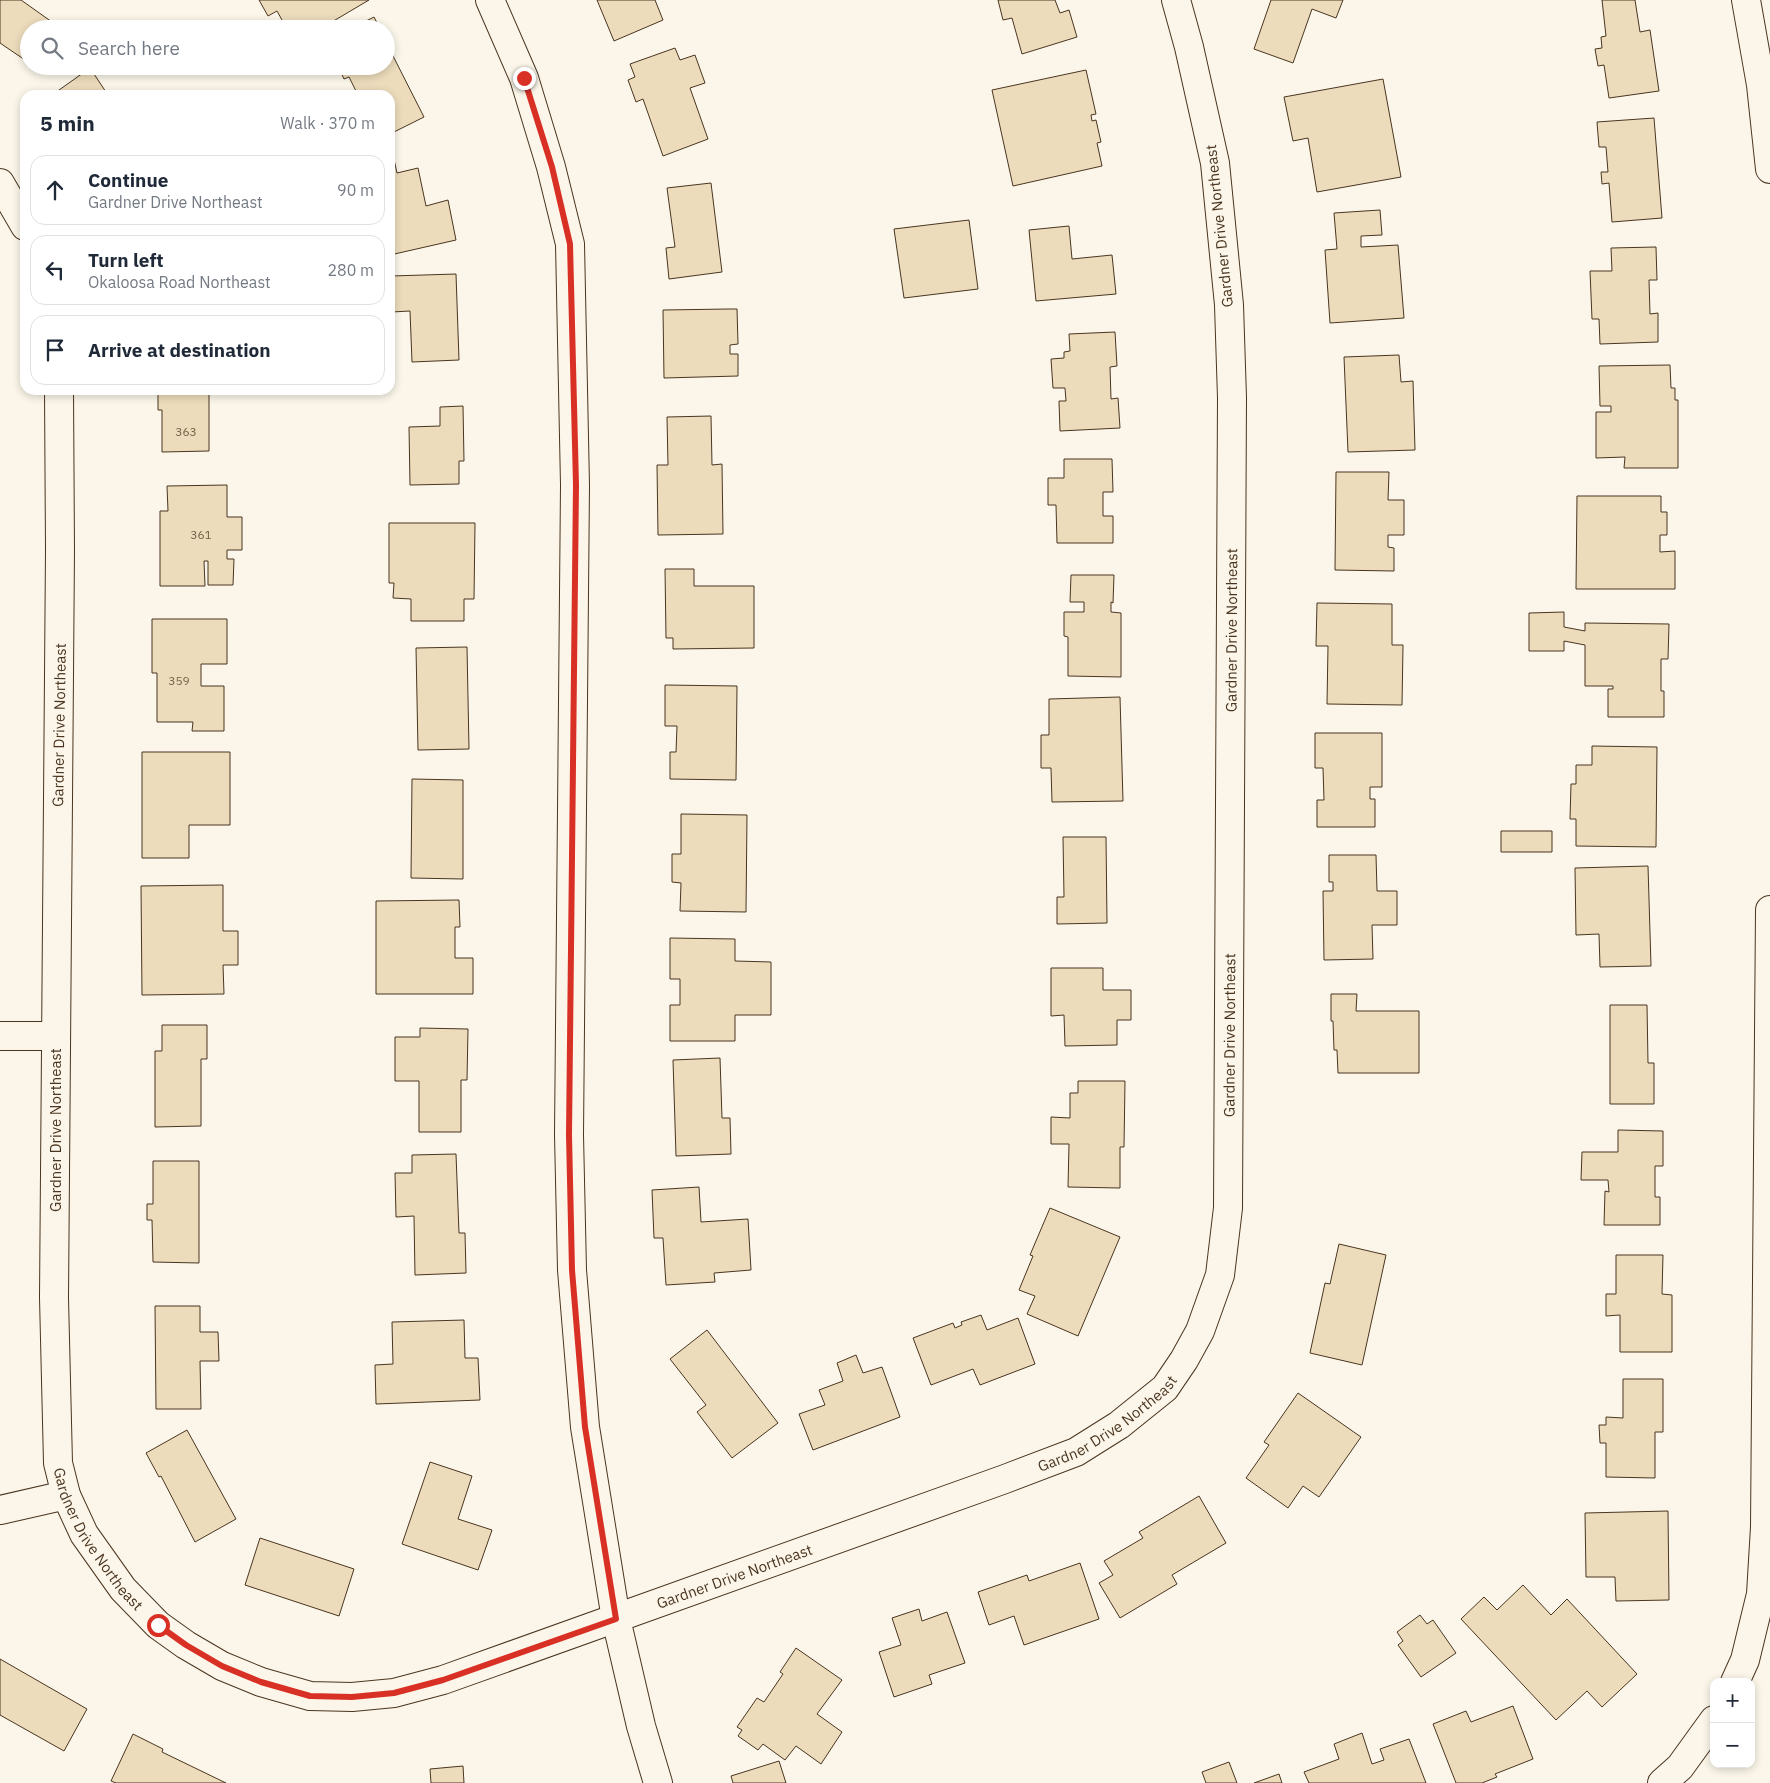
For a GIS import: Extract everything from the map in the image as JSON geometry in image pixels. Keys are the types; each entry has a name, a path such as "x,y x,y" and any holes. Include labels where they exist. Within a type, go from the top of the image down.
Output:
{"street":[{"path":"490,0 524,78 552,167 570,244 576,485 569,1135 572,1270 585,1427 616,1619 641,1726 658,1783"},
{"name":"Gardner Drive Northeast","path":"59,395 60,560 54,1298 58,1463 66,1495 84,1534 123,1589 158,1625 186,1645 222,1666 261,1682 310,1696 352,1697 394,1693 443,1680 1076,1452 1119,1425 1164,1388 1184,1360 1200,1331 1220,1275 1228,1208 1232,408 1229,305 1215,163 1189,47 1176,0"},
{"path":"1746,0 1761,85 1770,169"},
{"path":"0,183 20,217"},
{"path":"1737,1678 1745,1660 1761,1594 1765,1527 1770,910"},
{"path":"0,1036 56,1036"},
{"path":"0,1510 66,1495"},
{"path":"1662,1783 1680,1767 1712,1723"}],"building":[{"path":"0,0 21,0 49,20 20,20 20,57 0,43"},
{"path":"259,0 369,0 335,20 282,20 277,11 268,16"},
{"path":"597,0 655,0 663,20 614,41"},
{"path":"998,0 1055,0 1060,13 1069,10 1077,37 1022,54 1012,18 1003,20"},
{"path":"1271,0 1343,0 1336,18 1312,9 1293,63 1254,49"},
{"path":"1602,0 1635,0 1640,32 1650,30 1659,91 1609,98 1604,65 1598,66 1595,49 1602,48 1601,37 1606,36"},
{"path":"675,48 680,60 695,55 705,83 690,88 708,139 663,156 643,99 636,102 628,80 635,77 630,64"},
{"path":"395,60 424,117 395,132 395,90 356,90 349,77 344,79 342,75 395,75"},
{"path":"1086,70 1096,114 1091,115 1092,121 1096,120 1101,142 1097,143 1102,166 1013,186 992,90"},
{"path":"80,75 95,75 105,90 59,90"},
{"path":"1383,79 1401,177 1317,192 1308,138 1293,141 1284,97"},
{"path":"1654,118 1662,218 1612,222 1609,183 1602,184 1601,172 1608,172 1606,147 1599,147 1597,122"},
{"path":"395,164 397,173 418,168 426,206 448,200 456,240 395,254"},
{"path":"711,183 722,272 669,279 666,248 675,247 667,188"},
{"path":"1380,210 1382,235 1361,236 1361,247 1398,245 1404,318 1330,323 1325,250 1337,249 1334,213"},
{"path":"969,220 978,289 904,298 894,229"},
{"path":"1069,226 1072,259 1112,255 1116,294 1036,301 1029,230"},
{"path":"1656,247 1657,280 1649,280 1650,314 1658,313 1658,342 1600,344 1599,319 1592,319 1590,271 1612,271 1611,248"},
{"path":"456,274 459,360 412,362 410,311 395,312 395,276"},
{"path":"737,309 738,344 730,345 730,354 738,354 738,376 664,378 663,310"},
{"path":"1115,332 1117,366 1110,367 1111,399 1118,398 1120,428 1060,431 1059,401 1066,401 1065,388 1053,388 1051,359 1064,358 1064,352 1070,351 1069,334"},
{"path":"1399,355 1401,382 1413,381 1415,450 1348,452 1344,357"},
{"path":"1670,365 1671,388 1675,388 1675,400 1678,400 1678,468 1624,468 1625,457 1596,458 1596,412 1611,412 1611,406 1600,406 1599,366"},
{"path":"158,395 209,395 209,451 162,452 162,410 158,410"},
{"path":"463,406 464,461 459,461 459,484 410,485 409,427 440,426 440,407"},
{"path":"711,416 712,465 722,464 723,534 658,535 657,465 668,465 667,417"},
{"path":"1064,459 1112,459 1113,492 1103,492 1103,516 1113,516 1113,543 1057,543 1056,505 1048,505 1048,478 1064,478"},
{"path":"1336,472 1389,472 1388,500 1404,500 1404,535 1388,535 1388,547 1394,548 1394,571 1335,570"},
{"path":"227,485 227,517 242,517 242,550 227,550 227,559 234,559 233,585 208,585 208,561 204,561 205,586 160,586 160,511 168,511 167,486"},
{"path":"1577,496 1661,496 1661,512 1667,512 1667,535 1660,535 1660,552 1675,551 1675,589 1576,589"},
{"path":"389,523 475,523 474,599 464,599 464,621 411,621 411,599 393,598 394,583 389,583"},
{"path":"665,569 694,569 694,586 754,586 754,648 673,649 673,638 666,638"},
{"path":"1071,575 1114,575 1111,612 1121,613 1121,677 1068,676 1068,637 1064,636 1064,612 1084,612 1084,602 1070,602"},
{"path":"1317,603 1392,604 1392,645 1403,645 1402,705 1327,704 1328,646 1316,646"},
{"path":"1564,612 1564,627 1585,631 1585,623 1669,624 1668,659 1661,659 1661,691 1664,691 1664,717 1608,717 1608,689 1613,689 1613,686 1585,686 1585,645 1564,641 1564,651 1529,651 1529,613"},
{"path":"152,619 227,619 227,664 201,664 201,686 224,686 224,731 192,731 193,722 157,722 157,673 152,673"},
{"path":"467,647 469,749 418,750 416,648"},
{"path":"665,685 737,686 736,780 670,779 670,752 676,752 677,726 665,726"},
{"path":"1120,697 1123,801 1052,802 1051,768 1041,768 1041,735 1049,735 1049,699"},
{"path":"1315,733 1382,733 1382,787 1370,787 1370,799 1375,799 1375,827 1317,827 1317,800 1324,800 1323,768 1315,768"},
{"path":"1592,746 1657,747 1656,847 1576,846 1576,819 1570,819 1571,784 1576,784 1576,765 1592,765"},
{"path":"142,752 230,752 230,825 189,825 189,858 142,858"},
{"path":"412,779 463,780 463,879 411,878"},
{"path":"681,814 747,815 746,912 680,911 681,883 672,882 672,854 681,854"},
{"path":"1501,831 1552,831 1552,852 1501,852"},
{"path":"1063,837 1106,837 1107,923 1057,924 1057,897 1064,897"},
{"path":"1329,855 1376,855 1377,891 1397,891 1397,925 1372,925 1373,959 1324,960 1323,891 1333,891 1333,882 1329,882"},
{"path":"1648,866 1651,966 1600,967 1599,934 1576,935 1575,868"},
{"path":"223,885 223,931 238,931 238,965 223,965 224,994 142,995 141,886"},
{"path":"459,900 460,927 455,927 455,958 473,958 473,994 376,994 376,901"},
{"path":"670,938 735,939 735,961 771,962 771,1015 735,1015 735,1041 670,1041 670,1005 680,1005 680,979 670,979"},
{"path":"1051,968 1103,968 1103,990 1131,990 1131,1020 1117,1020 1117,1045 1065,1046 1064,1015 1051,1016"},
{"path":"1331,994 1357,994 1356,1011 1419,1011 1419,1073 1338,1073 1337,1050 1334,1050 1333,1021 1331,1021"},
{"path":"1610,1005 1647,1005 1648,1063 1654,1063 1654,1104 1610,1104"},
{"path":"162,1025 207,1025 207,1059 201,1059 201,1126 155,1127 155,1051 162,1051"},
{"path":"420,1028 468,1029 467,1080 461,1080 461,1132 419,1132 419,1081 395,1081 395,1037 420,1037"},
{"path":"720,1058 722,1118 730,1118 731,1154 676,1156 673,1060"},
{"path":"1078,1081 1125,1081 1124,1147 1120,1147 1120,1188 1068,1187 1069,1144 1051,1144 1051,1117 1070,1118 1070,1093 1078,1093"},
{"path":"1618,1130 1663,1131 1663,1166 1655,1166 1655,1197 1660,1197 1660,1225 1604,1225 1605,1191 1609,1192 1608,1180 1581,1180 1582,1152 1618,1152"},
{"path":"456,1154 459,1233 465,1233 466,1273 415,1275 414,1216 396,1217 395,1173 412,1173 412,1155"},
{"path":"153,1161 199,1161 199,1263 153,1262 152,1220 147,1220 147,1204 153,1204"},
{"path":"699,1187 701,1222 748,1219 751,1270 714,1273 715,1282 666,1285 663,1238 654,1238 652,1190"},
{"path":"1050,1208 1120,1237 1078,1336 1027,1314 1035,1296 1019,1290 1033,1256 1030,1255"},
{"path":"1339,1244 1386,1255 1362,1365 1310,1353 1325,1283 1330,1284"},
{"path":"1616,1255 1663,1255 1662,1294 1672,1295 1672,1352 1620,1352 1620,1315 1606,1316 1606,1294 1616,1294"},
{"path":"155,1306 200,1306 200,1332 218,1332 219,1361 200,1361 201,1409 156,1409"},
{"path":"981,1315 987,1330 1018,1318 1035,1364 980,1385 973,1369 931,1385 913,1338 953,1323 955,1328 962,1325 961,1322"},
{"path":"464,1320 465,1358 478,1358 480,1400 376,1404 375,1365 393,1364 392,1322"},
{"path":"707,1330 778,1423 732,1458 697,1412 706,1405 670,1359"},
{"path":"856,1355 863,1373 882,1367 900,1417 813,1450 799,1414 825,1405 819,1390 843,1381 837,1363"},
{"path":"1623,1379 1663,1379 1663,1432 1655,1432 1655,1478 1606,1477 1606,1443 1600,1443 1599,1425 1606,1425 1606,1417 1623,1418"},
{"path":"1298,1393 1361,1437 1319,1497 1303,1486 1288,1508 1246,1478 1269,1445 1264,1442"},
{"path":"187,1430 236,1519 195,1542 161,1476 159,1477 146,1453"},
{"path":"430,1462 472,1476 458,1519 492,1530 478,1570 402,1544"},
{"path":"1199,1496 1226,1543 1172,1575 1177,1584 1120,1618 1099,1583 1113,1575 1104,1561 1143,1538 1139,1532"},
{"path":"1668,1511 1669,1600 1616,1601 1615,1577 1586,1577 1585,1513"},
{"path":"260,1538 354,1569 339,1616 245,1585"},
{"path":"1080,1563 1099,1619 1024,1645 1014,1616 989,1625 978,1592 1027,1575 1029,1581"},
{"path":"1523,1585 1551,1615 1567,1599 1637,1674 1602,1707 1587,1691 1556,1720 1461,1619 1484,1597 1497,1610"},
{"path":"919,1609 922,1621 947,1612 965,1663 929,1675 932,1684 894,1697 879,1652 901,1645 892,1618"},
{"path":"1420,1615 1427,1624 1433,1620 1456,1653 1421,1677 1398,1645 1403,1641 1397,1632"},
{"path":"796,1648 842,1680 817,1714 842,1732 821,1764 796,1746 785,1760 763,1744 758,1750 738,1736 742,1730 737,1727 757,1698 764,1702 783,1674 780,1672"},
{"path":"0,1659 87,1709 64,1751 0,1715"},
{"path":"1513,1706 1533,1759 1495,1774 1497,1777 1482,1783 1456,1783 1433,1724 1466,1711 1471,1722"},
{"path":"1362,1733 1372,1764 1384,1760 1380,1749 1409,1739 1426,1783 1309,1783 1304,1772 1339,1759 1334,1744"},
{"path":"133,1734 163,1749 162,1752 226,1783 116,1783 111,1781"},
{"path":"779,1761 786,1783 733,1783 731,1776"},
{"path":"1229,1762 1237,1783 1206,1783 1202,1772"},
{"path":"463,1766 464,1783 431,1783 430,1769"},
{"path":"1279,1774 1282,1783 1254,1783"}],"route":[{"path":"158,1625 186,1645 222,1666 261,1682 310,1696 352,1697 394,1693 443,1680 616,1619 585,1427 572,1270 569,1135 576,485 570,244 552,167 524,78"}]}
